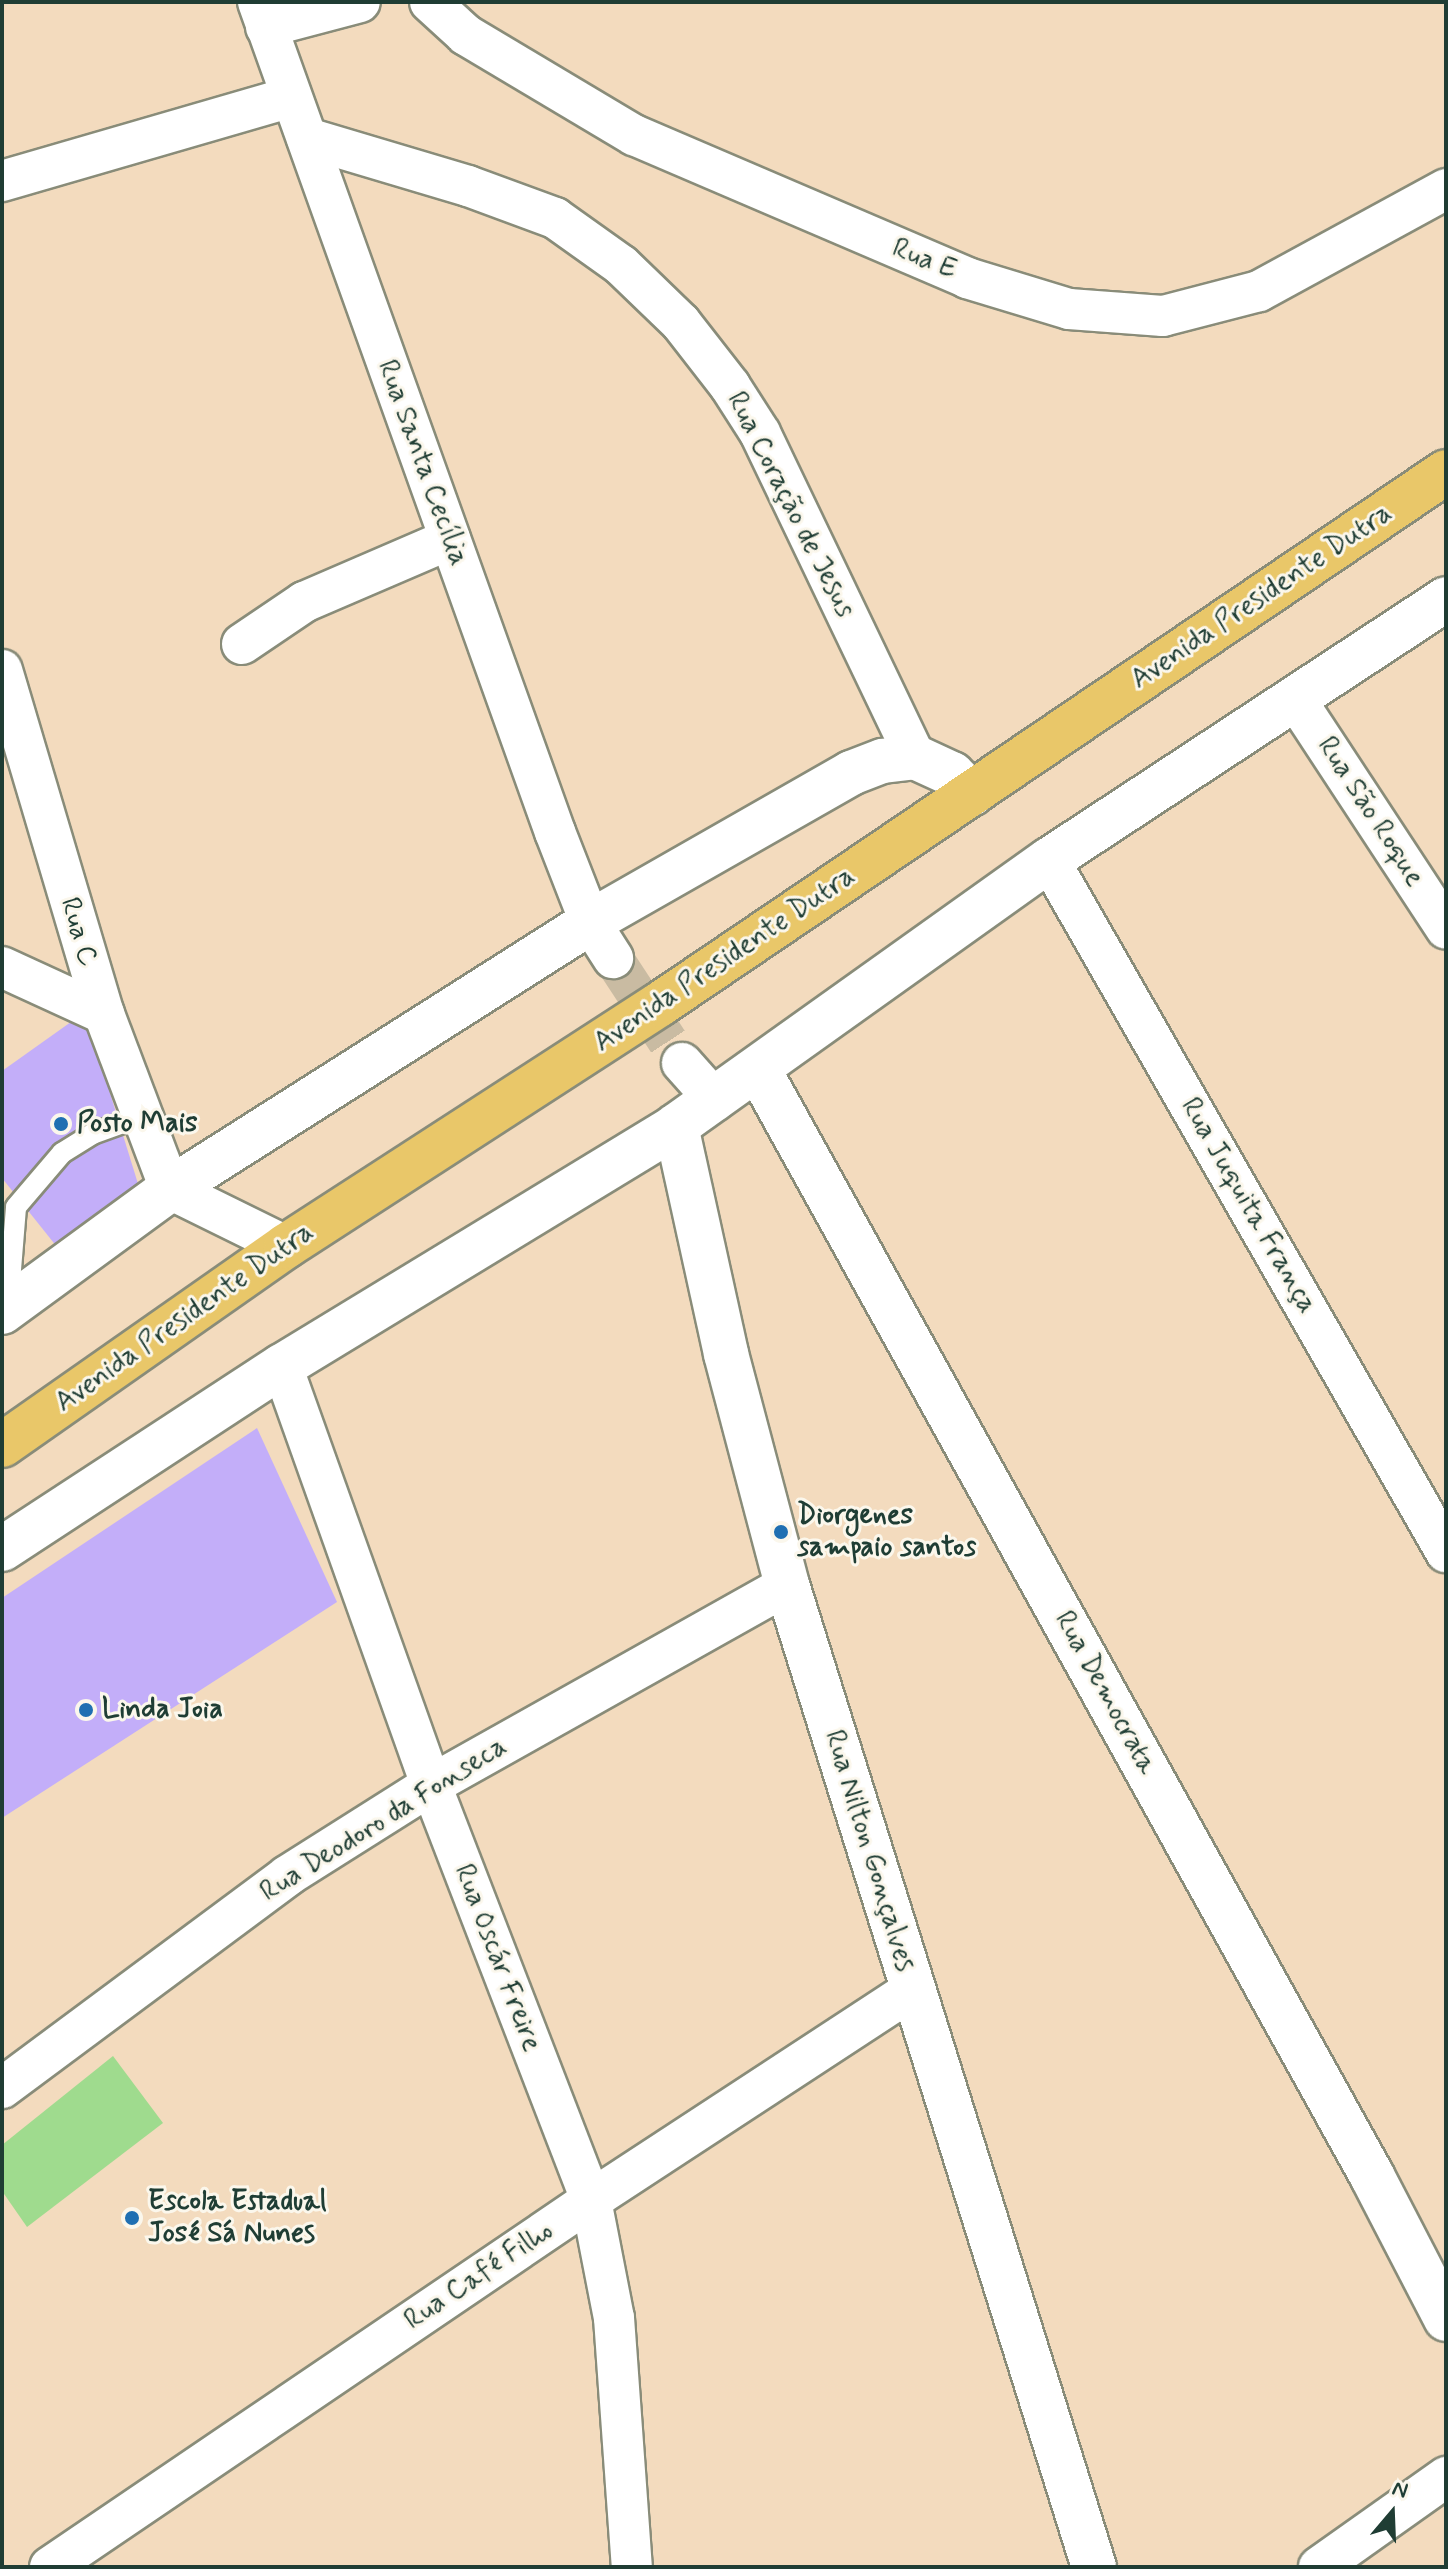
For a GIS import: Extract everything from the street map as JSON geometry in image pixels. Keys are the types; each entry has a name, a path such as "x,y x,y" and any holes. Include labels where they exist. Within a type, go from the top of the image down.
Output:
{"highway":[{"name":"Avenida Presidente Dutra","path":"2,1445 286,1246 660,1004 1446,472"}],"street":[{"name":"Rua E","path":"430,2 466,35 634,135 967,278 1069,309 1163,316 1259,291 1446,189"},
{"path":"262,14 344,4"},
{"name":"Rua Santa Cecília","path":"262,14 590,922 613,958"},
{"path":"2,181 291,97"},
{"name":"Rua Coração de Jesus","path":"307,138 468,186 555,218 621,265 681,323 730,386 760,433 915,757"},
{"path":"242,644 304,602 450,539"},
{"path":"2,1549 282,1366 676,1126 1049,860 1446,599"},
{"name":"Rua C","path":"2,670 104,1014 170,1189"},
{"name":"Rua São Roque","path":"1294,697 1446,928"},
{"path":"5,1309 170,1189 590,922 851,773 883,761 915,757 952,774 972,794"},
{"name":"Rua Juquita França","path":"1049,860 1446,1552"},
{"path":"2,967 104,1014"},
{"path":"682,1063 715,1100"},
{"name":"Rua Democrata","path":"758,1069 1358,2149 1446,2319"},
{"name":"Rua Nilton Gonçalves","path":"676,1126 726,1354 787,1585 1094,2567"},
{"path":"170,1189 286,1246"},
{"name":"Rua Oscár Freire","path":"282,1366 431,1785 591,2200 614,2318 632,2567"},
{"name":"Rua Deodoro da Fonseca","path":"2,2088 287,1876 431,1785 787,1585"},
{"name":"Rua Café Filho","path":"50,2567 591,2200 912,1990"},
{"path":"1319,2567 1446,2477"}],"lane":[{"path":"5,1309 16,1207 62,1153 92,1134 142,1116"}],"green space":[{"path":"113,2056 163,2123 27,2227 2,2191 2,2145"}],"building":[{"name":"Posto Mais","path":"85,1012 143,1200 65,1257 2,1178 2,1071"},
{"name":"Linda Joia","path":"257,1428 337,1602 2,1818 2,1598"}],"tunnel":[{"path":"613,958 682,1063"}],"place":[{"name":"Posto Mais","path":"61,1124"},
{"name":"Diorgenes sampaio santos","path":"781,1532"},
{"name":"Linda Joia","path":"86,1710"},
{"name":"Escola Estadual José Sá Nunes","path":"132,2218"}]}
